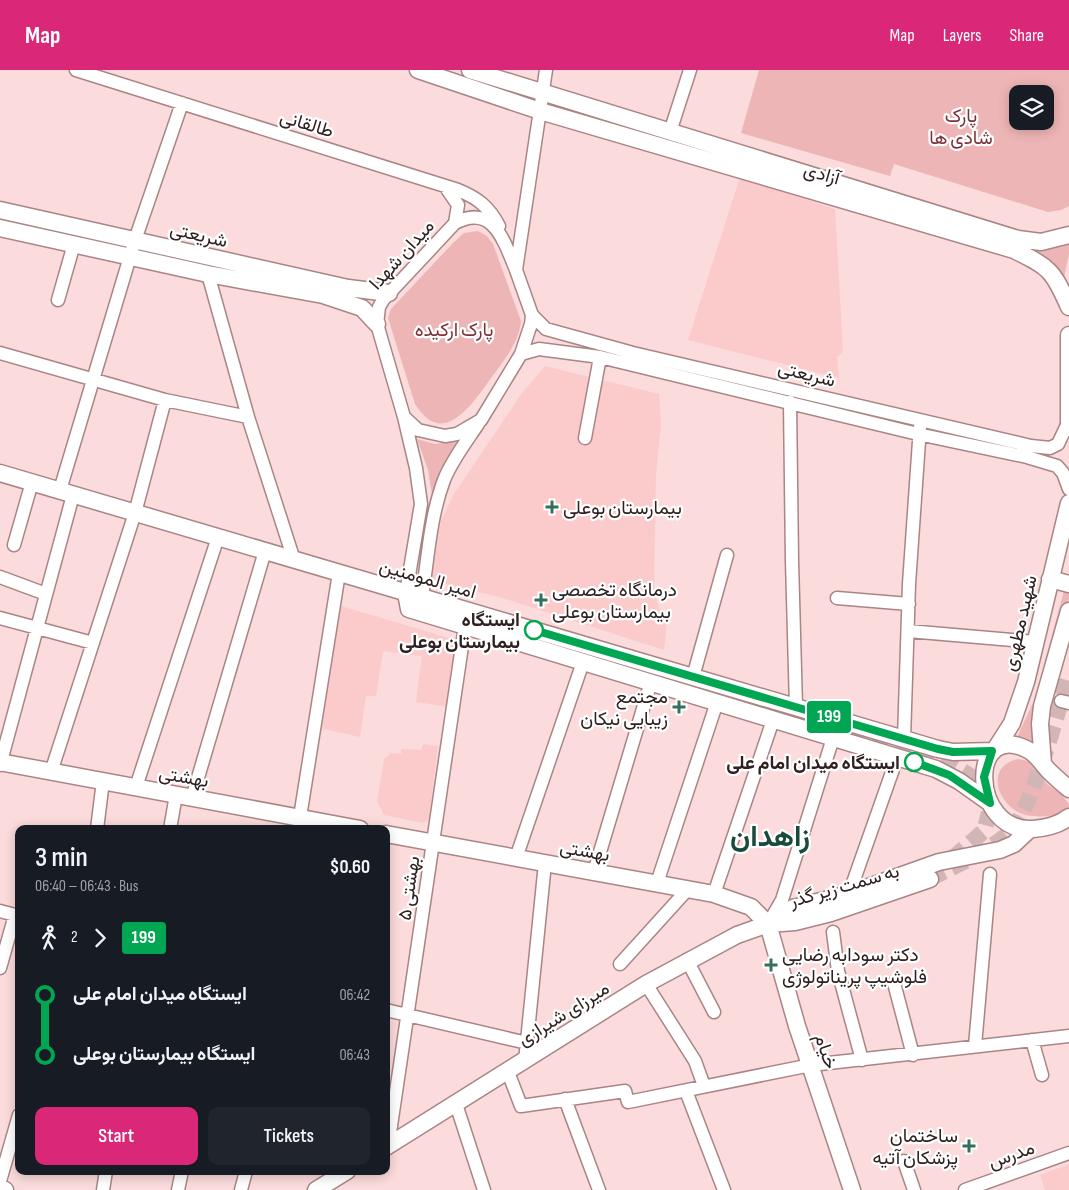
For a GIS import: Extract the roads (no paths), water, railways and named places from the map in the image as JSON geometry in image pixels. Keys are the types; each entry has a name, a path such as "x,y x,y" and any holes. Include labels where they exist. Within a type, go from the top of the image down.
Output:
{"main road":[{"name":"آزادی","path":"418,70 540,111 1014,250 1045,265 1059,284 1069,307"},
{"name":"آزادی","path":"470,70 1018,240 1041,242 1069,235"},
{"name":"شریعتی","path":"0,210 135,240 347,295 370,313 377,324"},
{"name":"شریعتی","path":"0,228 208,274 347,295 389,293"},
{"path":"1068,429 1069,335"},
{"name":"امیر المومنین","path":"0,473 904,739 953,752 994,749 1002,745 1018,746 1032,752 1069,789"},
{"name":"شهید مطهری","path":"990,803 984,777 994,749 1012,723 1018,707 1036,642 1069,503"},
{"path":"1050,579 1069,584"},
{"path":"414,595 409,608 949,775 990,803 1003,819 1012,826 1030,829 1050,826 1061,823 1069,816"},
{"path":"1043,764 1040,724 1042,706 1069,611"},
{"path":"701,679 729,693 850,731"},
{"name":"بهشتی","path":"0,763 184,796 330,825"},
{"path":"1050,826 1069,826"},
{"path":"768,924 793,908 849,894 939,862 990,853 1014,844 1030,829"},
{"name":"بهشتی","path":"390,835 714,894 751,907 768,924"},
{"name":"به سمت زیر گذر","path":"768,924 796,922 831,913 930,879"},
{"name":"میرزای شیرازی","path":"390,1144 687,960 741,933 768,924"},
{"name":"خیام","path":"768,924 797,1026 852,1190"},
{"path":"316,1190 340,1175"},
{"path":"0,1188 5,1190"}],"street":[{"name":"طالقانی","path":"76,70 478,198 487,206 499,225 504,241"},
{"path":"516,270 546,70"},
{"path":"670,132 690,70"},
{"path":"0,763 46,594 66,492 93,379 135,240 182,104"},
{"path":"445,186 458,205 455,223"},
{"name":"میدان شهدا","path":"377,324 379,307 389,293 455,223 473,216 483,218 491,224 504,241 532,315"},
{"path":"58,300 74,244"},
{"path":"208,274 248,417 294,560"},
{"path":"414,595 444,480 451,465 521,354 530,333 532,315"},
{"name":"شریعتی","path":"532,315 546,329 559,333 920,428 1042,448 1058,444 1068,429"},
{"path":"377,324 404,417 416,468 421,504 414,595"},
{"path":"521,354 539,349 600,357 790,402 920,428 1057,466 1063,472 1069,488"},
{"path":"0,353 165,400 248,417"},
{"path":"585,438 600,357"},
{"path":"51,772 135,512 165,400"},
{"path":"790,402 796,707"},
{"path":"404,417 418,430 445,436 457,434 481,420"},
{"path":"904,739 910,584 920,428"},
{"path":"14,545 32,482"},
{"path":"136,787 218,537"},
{"path":"172,825 227,678 265,551"},
{"path":"701,679 727,555"},
{"path":"307,822 320,697 339,573"},
{"path":"0,577 46,594"},
{"path":"837,598 909,604"},
{"path":"0,618 93,643"},
{"name":"بهشتی ۵","path":"390,1128 409,1015 465,626"},
{"path":"908,632 1036,642"},
{"path":"516,858 582,662"},
{"path":"594,872 651,682"},
{"path":"657,884 717,702"},
{"path":"714,894 773,720"},
{"path":"768,924 782,900 833,738"},
{"path":"849,894 897,758"},
{"path":"98,825 103,781"},
{"path":"525,1061 545,863"},
{"path":"975,1046 990,874"},
{"path":"620,964 688,889"},
{"path":"0,911 15,915"},
{"path":"0,968 15,921"},
{"path":"833,932 838,971 862,1060"},
{"path":"687,960 714,1012"},
{"path":"894,983 913,1055"},
{"path":"646,984 695,1061 704,1086"},
{"path":"390,1011 527,1043"},
{"path":"508,1072 521,1106 624,1091 628,1102 811,1065 1069,1036"},
{"path":"1032,1040 1042,1075"},
{"path":"686,1091 724,1190"},
{"path":"566,1100 599,1190"},
{"path":"456,1104 484,1190"},
{"path":"0,1181 15,1129"},
{"name":"مدرس","path":"973,1189 1069,1153"},
{"path":"904,1161 914,1190"},
{"path":"103,1190 105,1175"},
{"path":"178,1190 181,1175"},
{"path":"241,1190 245,1175"}],"tunnel":[{"path":"930,879 991,847 1009,833 1017,822 1026,805 1044,758 1069,673"},
{"path":"850,731 948,762 972,777 983,794 989,813 984,831 948,862"}],"place":[{"name":"بیمارستان بوعلی","path":"552,507"},
{"name":"درمانگاه تخصصی بیمارستان بوعلی","path":"541,600"},
{"name":"ایستگاه بیمارستان بوعلی","path":"534,630"},
{"name":"مجتمع زیبایی نیکان","path":"679,707"},
{"name":"ایستگاه میدان امام علی","path":"914,762"},
{"name":"دکتر سودابه رضایی فلوشیپ پریناتولوژی","path":"771,965"},
{"name":"ساختمان پزشکان آتیه","path":"969,1146"}],"district":[{"name":"زاهدان","path":"770,836"}],"park label":[{"name":"پارک شادی ها","path":"961,126"},
{"name":"پارک ارکیده","path":"454,329"}]}
